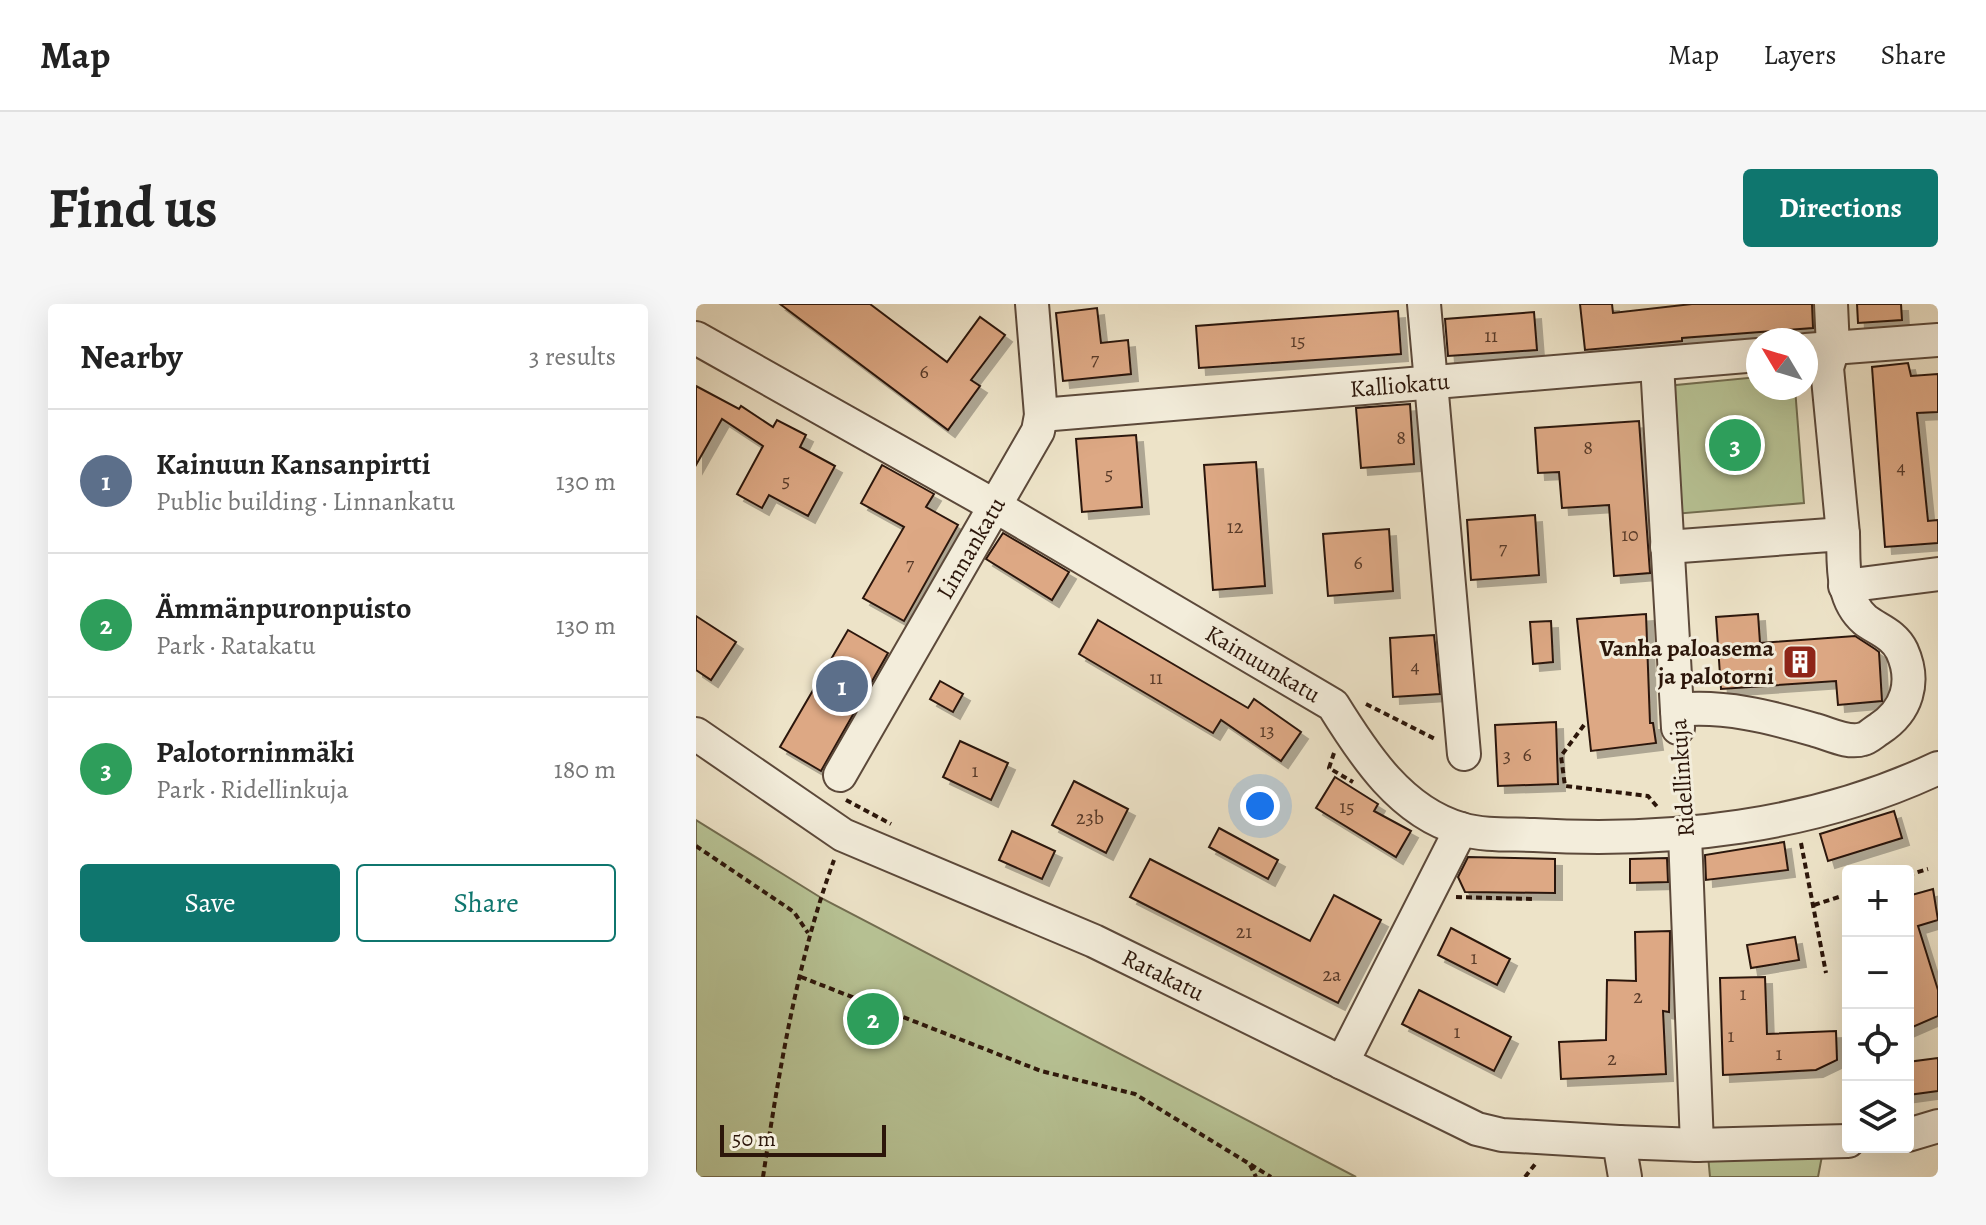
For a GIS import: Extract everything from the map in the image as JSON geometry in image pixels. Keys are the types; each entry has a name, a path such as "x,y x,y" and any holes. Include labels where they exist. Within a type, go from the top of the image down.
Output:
{"street":[{"name":"Linnankatu","path":"840,785 1038,431 1041,415 1032,304"},
{"path":"1424,304 1464,754"},
{"path":"1677,719 1706,707 1838,738 1863,739 1887,724 1904,706 1909,670 1901,648 1888,633 1865,619 1845,586 1827,368 1820,349 1831,304"},
{"name":"Kainuunkatu","path":"696,338 995,506 1333,705 1367,759 1387,783 1435,817 1461,829 1570,837 1685,835 1796,817 1938,768"},
{"path":"1820,349 1938,340"},
{"name":"Kalliokatu","path":"1041,415 1746,356"},
{"name":"Ridellinkuja","path":"1657,364 1677,719"},
{"path":"1667,547 1843,534"},
{"path":"1845,586 1938,574"},
{"name":"Ratakatu","path":"696,734 843,835 1094,941 1477,1129 1502,1135 1697,1145 1842,1141"},
{"path":"1342,1063 1461,829"},
{"name":"Ridellinkuja","path":"1685,835 1697,1145"},
{"path":"1914,1133 1938,1126"},
{"path":"1619,1142 1625,1177"}],"path":[{"path":"1364,704 1464,754"},
{"name":"Ridellinkuja","path":"1677,719 1685,835"},
{"path":"1584,725 1561,756 1565,786 1648,796 1664,815 1649,815"},
{"path":"840,785 898,827"},
{"path":"1796,817 1826,973"},
{"path":"696,846 794,912 808,933"},
{"path":"1914,873 1928,869"},
{"path":"763,1177 808,933 826,891 827,878"},
{"path":"1451,896 1534,899"},
{"path":"1814,905 1842,896"},
{"path":"801,977 1041,1071 1135,1094 1271,1177"},
{"path":"1248,1161 1256,1177"}],"green space":[{"path":"1746,378 1746,400 1796,400 1804,503 1674,514 1666,386"},
{"path":"696,820 823,899 1356,1177 696,1177"},
{"path":"1708,1155 1822,1156 1818,1177 1710,1177"}],"building":[{"path":"780,304 870,304 947,362 980,317 1005,335 971,380 980,386 948,430"},
{"path":"1580,304 1612,304 1613,313 1692,304 1812,304 1813,328 1746,328 1746,333 1585,350"},
{"path":"1857,304 1901,304 1902,320 1858,323"},
{"path":"1097,308 1101,343 1128,340 1131,374 1063,381 1056,313"},
{"path":"1398,311 1401,354 1199,368 1196,326"},
{"path":"1534,312 1537,350 1448,356 1445,319"},
{"path":"1908,363 1911,376 1938,374 1938,412 1917,413 1928,521 1938,520 1938,543 1885,547 1872,367"},
{"path":"696,386 739,409 741,406 773,427 777,420 806,435 800,447 835,466 808,516 769,495 762,508 737,494 763,446 722,419 696,465"},
{"path":"1410,404 1414,464 1361,468 1356,408"},
{"path":"1639,421 1650,573 1614,576 1609,505 1562,508 1559,472 1538,473 1535,428"},
{"path":"1136,435 1142,507 1082,512 1076,439"},
{"path":"1256,462 1265,586 1213,590 1204,465"},
{"path":"882,465 934,494 926,507 958,525 904,621 863,598 904,527 861,503"},
{"path":"1535,515 1539,575 1471,580 1467,520"},
{"path":"1389,529 1393,591 1328,596 1323,534"},
{"path":"1003,533 1069,572 1052,600 986,559"},
{"path":"1646,614 1650,723 1653,723 1656,743 1591,751 1577,619"},
{"name":"Vanha paloasema ja palotorni","path":"1758,614 1760,643 1855,636 1875,649 1879,652 1882,701 1838,705 1836,681 1721,689 1716,617"},
{"path":"696,616 736,642 711,680 696,670"},
{"path":"1098,620 1248,708 1254,699 1301,732 1281,761 1221,720 1213,733 1079,654"},
{"path":"1551,621 1553,662 1533,664 1530,622"},
{"path":"848,630 888,653 821,771 780,747"},
{"path":"1434,635 1440,694 1393,697 1390,638"},
{"path":"940,681 963,694 953,712 930,699"},
{"path":"1556,722 1558,784 1498,786 1495,725"},
{"path":"960,741 1008,763 991,800 943,777"},
{"path":"1335,777 1378,804 1374,811 1411,831 1396,857 1316,808"},
{"path":"1074,781 1128,809 1106,853 1052,825"},
{"path":"1894,811 1902,838 1828,861 1820,834"},
{"path":"1219,828 1278,860 1268,879 1209,847"},
{"path":"1012,831 1055,851 1042,879 999,860"},
{"path":"1784,842 1788,870 1706,880 1705,855"},
{"path":"1468,857 1555,859 1555,893 1465,892 1458,877"},
{"path":"1667,858 1668,882 1630,883 1630,859"},
{"path":"1150,859 1310,941 1334,895 1381,920 1338,1003 1130,897"},
{"path":"1933,889 1938,920 1918,926 1938,990 1938,1016 1914,1026 1914,937 1914,894"},
{"path":"1451,928 1510,959 1497,985 1438,955"},
{"path":"1670,931 1669,1012 1663,1011 1666,1074 1561,1079 1559,1042 1606,1040 1607,980 1636,981 1635,932"},
{"path":"1795,937 1799,960 1751,968 1747,945"},
{"path":"1765,977 1767,1034 1836,1031 1837,1060 1816,1070 1723,1075 1720,978"},
{"path":"1419,990 1511,1037 1494,1071 1402,1024"},
{"path":"1938,1058 1938,1091 1914,1094 1914,1061"}],"place":[{"name":"Palotorninmäki","path":"1735,445"},
{"name":"Vanha paloasema ja palotorni","path":"1800,662"},
{"name":"Kainuun Kansanpirtti","path":"842,686"},
{"name":"Ämmänpuronpuisto","path":"873,1019"}]}
